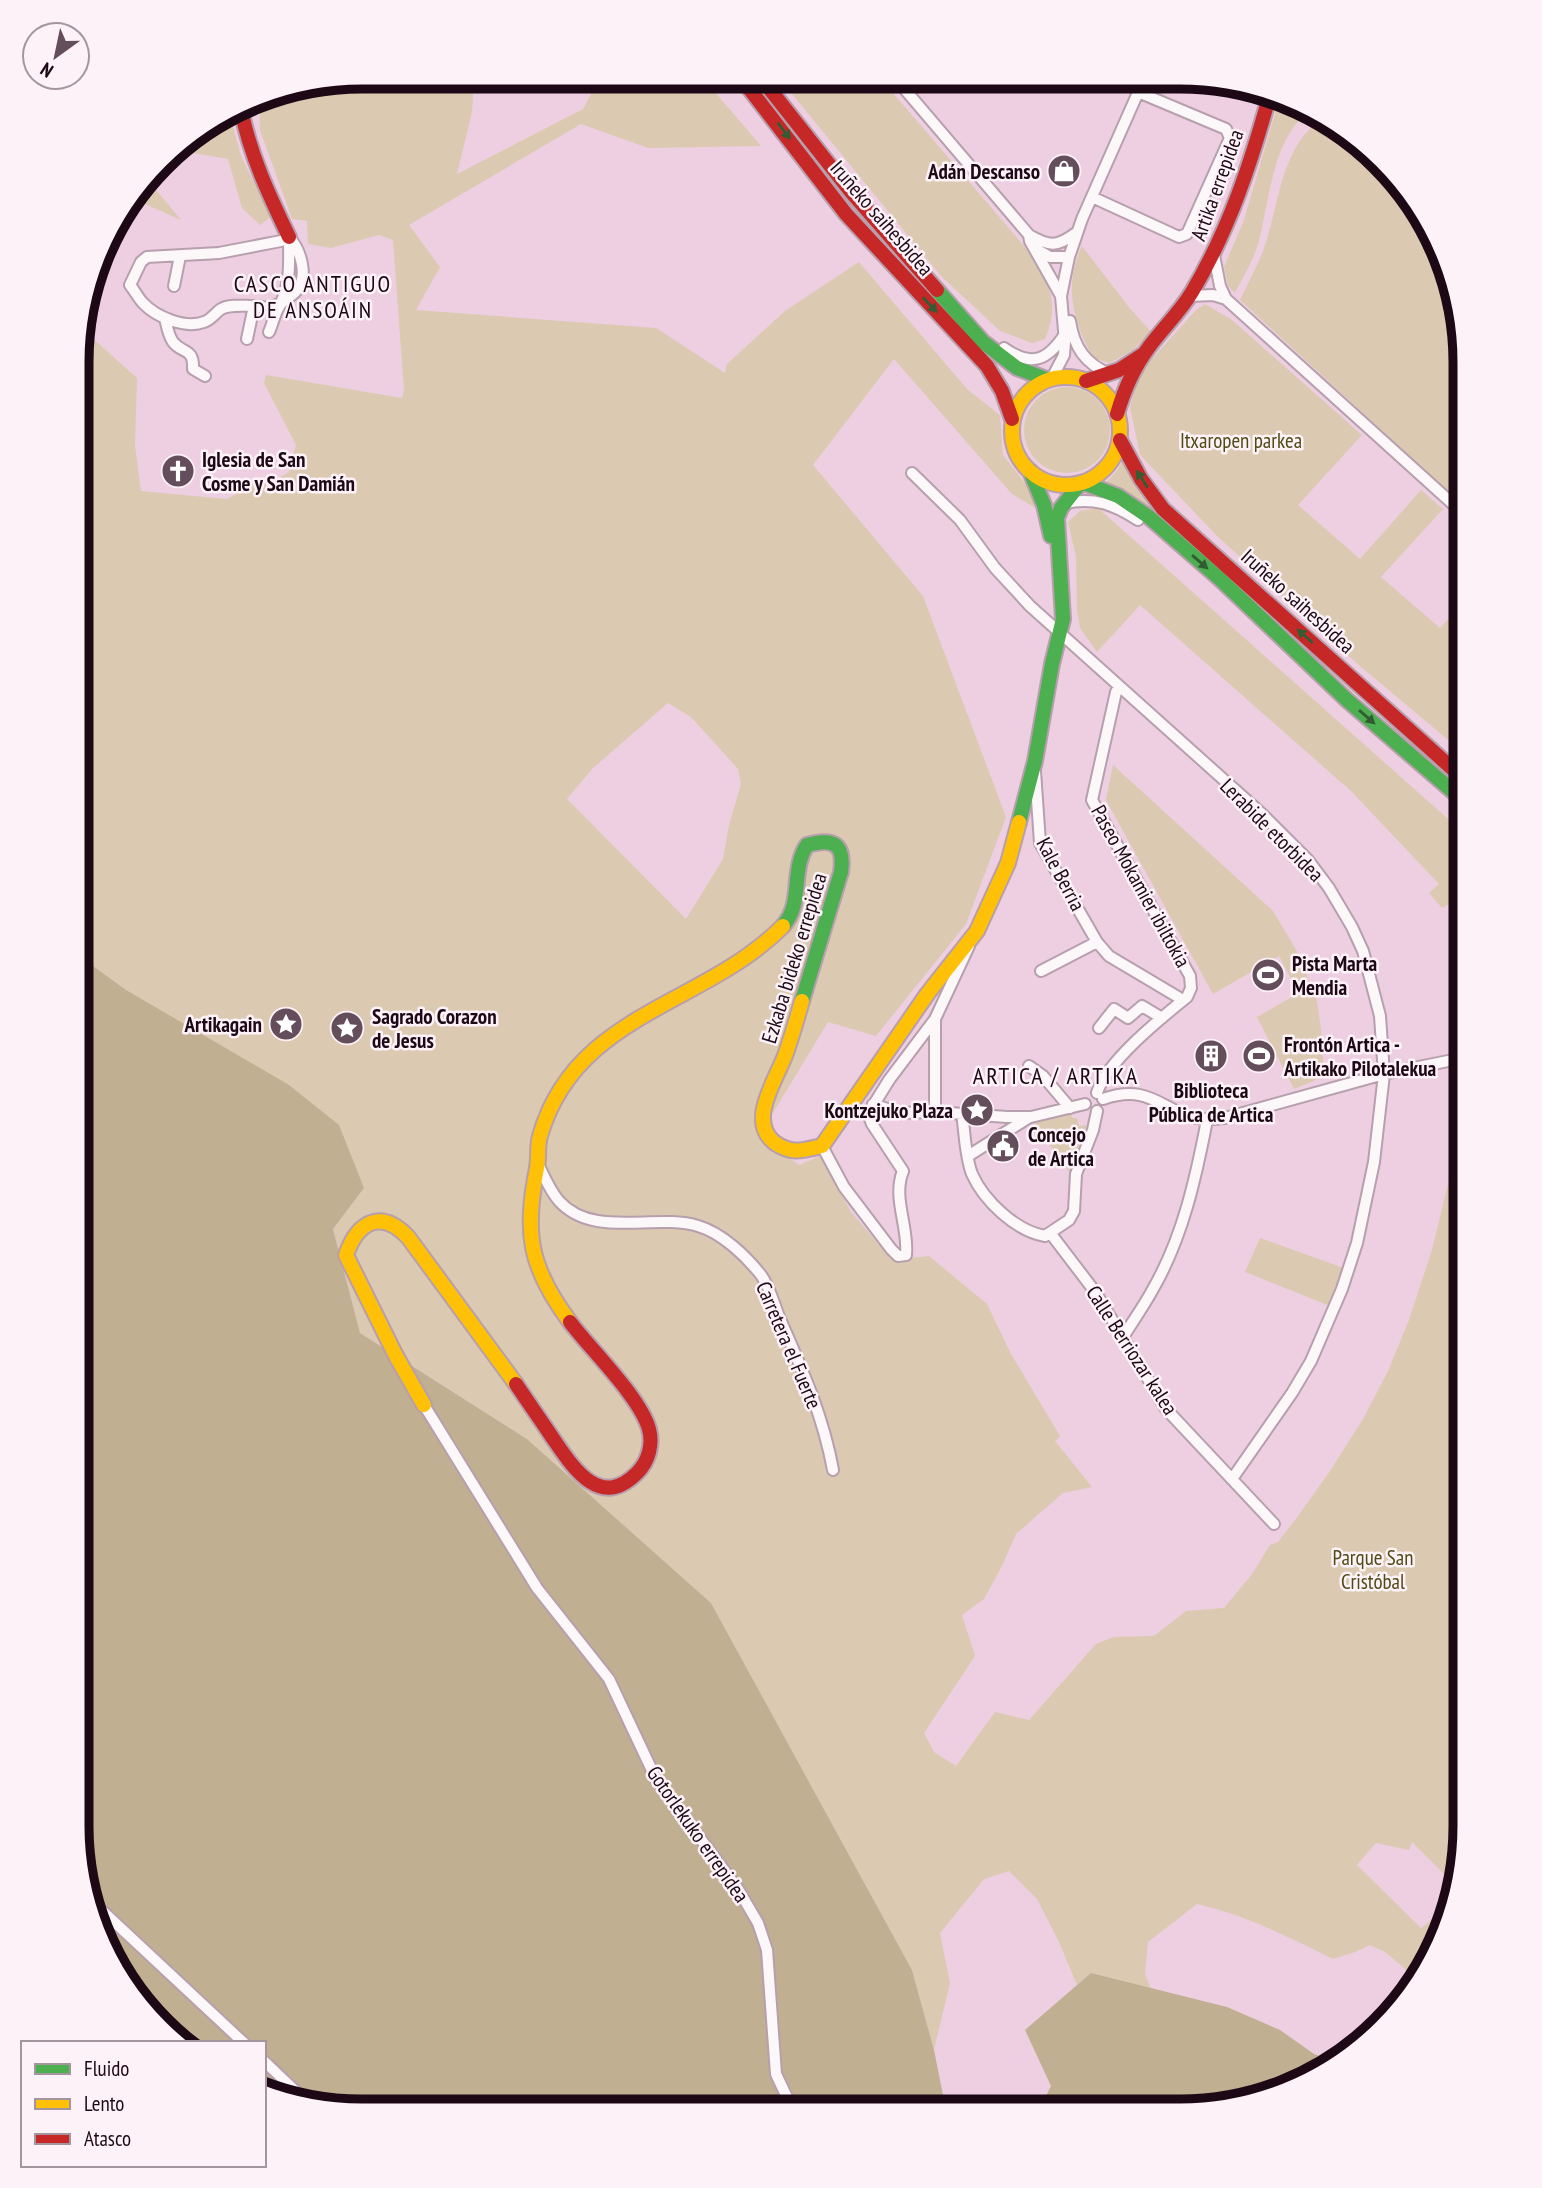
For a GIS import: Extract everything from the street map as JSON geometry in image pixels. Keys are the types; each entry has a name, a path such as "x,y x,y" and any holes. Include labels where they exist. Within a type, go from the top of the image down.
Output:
{"main road":[{"name":"Iruñeko saihesbidea","path":"749,89 846,215 986,366 1002,391 1012,419"},
{"name":"Iruñeko saihesbidea","path":"770,89 851,192 951,307 992,348 1017,368 1049,379"},
{"name":"Artika errepidea","path":"1117,414 1128,382 1144,355 1190,296 1214,255 1237,204 1267,104"},
{"path":"242,116 264,185 289,237"},
{"name":"Artika errepidea","path":"1086,381 1110,374 1144,355"},
{"path":"822,1146 928,993 970,940 983,919 1008,863 1035,761 1059,632 1063,602 1057,518 1065,503 1081,484 1101,474 1113,458 1120,440 1117,414 1105,394 1086,381 1069,376 1049,379 1030,390 1019,403 1012,419 1014,446 1020,460 1030,471 1051,484 1081,484"},
{"name":"Iruñeko saihesbidea","path":"1120,440 1141,479 1163,509 1453,769"},
{"path":"1030,471 1044,505 1061,571"},
{"name":"Iruñeko saihesbidea","path":"1081,484 1118,496 1166,532 1220,579 1347,700 1453,792"},
{"name":"Ezkaba bideko errepidea","path":"424,1405 396,1356 346,1255 351,1238 362,1227 376,1220 394,1224 429,1264 489,1342 573,1468 585,1481 598,1486 613,1487 630,1480 644,1468 650,1450 649,1428 635,1402 561,1308 543,1280 535,1261 529,1214 531,1190 538,1164 538,1144 550,1109 595,1046 643,1014 730,968 787,922 795,910 799,858 807,845 827,841 836,844 842,853 842,877 834,893 786,1054 764,1108 762,1125 769,1138 795,1152 822,1146"}],"street":[{"path":"905,89 1029,235 1048,244 1060,244 1076,233"},
{"path":"1049,379 1064,355 1062,296 1076,233 1139,89"},
{"path":"1092,197 1179,237 1187,234 1230,138 1226,129 1138,92"},
{"path":"1029,235 1062,296"},
{"path":"270,332 281,303 289,277 289,237 281,241 219,253 147,257 132,278 130,285 152,312 164,318 187,323 203,323 222,308 268,308 281,303"},
{"path":"1036,250 1050,257 1069,257"},
{"path":"1214,255 1220,286 1226,299 1453,504"},
{"path":"174,286 180,256"},
{"path":"1065,273 1066,304 1072,333 1081,355 1091,365 1110,374"},
{"path":"1190,296 1213,295 1226,299"},
{"path":"247,339 254,306"},
{"path":"951,307 969,316 1010,353 1031,360 1051,354 1065,334"},
{"path":"164,318 173,342 188,352 194,360 194,369 205,376"},
{"name":"Lerabide etorbidea","path":"912,473 960,520 995,568 1030,606 1262,814 1308,860 1329,888 1363,951 1380,1016 1384,1074 1374,1162 1357,1243 1342,1289 1311,1361 1232,1479"},
{"name":"Iruñeko saihesbidea","path":"1065,503 1083,499 1095,500 1132,516 1149,528 1166,532"},
{"name":"Paseo Mokamier ibiltokia","path":"1100,1096 1100,1084 1132,1044 1182,1000 1191,988 1190,976 1092,800 1119,687"},
{"name":"Kale Berria","path":"1035,761 1040,843 1097,942 1109,956 1182,1000"},
{"path":"822,1146 844,1187 891,1249 898,1256 906,1255 908,1243 898,1182 903,1171 872,1124 869,1114 873,1104 934,1019 965,957 970,940"},
{"path":"1041,971 1097,942"},
{"path":"1099,1028 1114,1009 1128,1018 1142,1006 1162,1018"},
{"path":"934,1019 935,1112"},
{"path":"1097,1111 1090,1110 1086,1104 1088,1095 1133,1094 1158,1100 1174,1110 1207,1120 1238,1115 1384,1074 1453,1060"},
{"path":"1029,1066 1043,1076 1070,1108"},
{"path":"962,1114 972,1173 985,1196 1031,1234 1045,1236 1069,1220 1074,1212 1076,1174 1093,1130 1097,1111 1102,1107 1100,1096"},
{"path":"873,1104 899,1114 935,1112 1031,1117 1086,1104"},
{"path":"968,1156 1031,1117"},
{"path":"1122,1339 1154,1287 1180,1228 1197,1171 1207,1120"},
{"name":"Carretera el Fuerte","path":"538,1164 558,1201 570,1210 603,1221 687,1223 711,1232 735,1248 762,1276 809,1382 828,1441 833,1470"},
{"name":"Calle Berriozar kalea","path":"1051,1234 1096,1293 1166,1409 1274,1524"},
{"name":"Gotorlekuko errepidea","path":"424,1405 537,1588 609,1679 656,1779 738,1889 758,1923 767,1950 776,2074 788,2099"},
{"path":"103,1912 242,2041"},
{"path":"266,2063 294,2090"}],"green space":[{"name":"Parque San Cristóbal","path":"362,89 473,89 472,112 457,174 583,109 592,89 712,89 761,146 648,148 581,124 409,225 440,267 416,310 656,328 725,373 727,364 785,311 859,262 967,389 1000,415 1003,455 1029,488 1037,509 1012,494 894,359 813,465 923,596 1006,817 966,924 876,1036 828,1022 759,1136 799,1165 820,1156 851,1212 892,1260 929,1256 987,1304 1011,1354 1060,1436 1055,1441 1092,1487 1063,1493 1016,1534 984,1599 962,1615 975,1656 924,1733 934,1752 956,1766 995,1712 1029,1720 1096,1644 1114,1637 1154,1636 1186,1611 1224,1608 1252,1574 1270,1545 1278,1542 1330,1471 1363,1419 1388,1371 1409,1320 1432,1250 1449,1180 1453,1148 1453,1826 1448,1878 1412,1842 1409,1850 1376,1843 1357,1865 1421,1928 1436,1920 1425,1947 1410,1973 1385,1952 1370,1945 1333,1959 1250,1920 1197,1904 1148,1942 1145,1974 1151,1989 1091,1973 1077,1985 1037,1899 1009,1871 984,1879 940,1933 950,1983 934,2050 912,1970 711,1603 527,1439 360,1333 333,1229 364,1188 126,990 89,963 91,337 137,378 135,445 141,491 227,499 239,492 241,485 257,480 271,483 289,472 296,445 264,383 266,375 402,398 404,390 393,240 379,235 331,248 308,244 307,221 292,219 260,130 259,109 309,94","holes":["668,703 691,717 738,769 741,784 729,825 723,859 686,919 567,799 592,769"]},
{"path":"788,89 890,89 1037,261 1052,299 1051,318 1045,339 1032,343 1000,331 942,277"},
{"path":"1277,107 1301,117 1280,153 1258,244 1235,293 1228,286 1224,267 1244,220"},
{"path":"232,123 241,156 271,217 260,225 242,208 228,159 188,152"},
{"path":"1315,125 1332,135 1373,169 1407,210 1432,258 1448,309 1452,344 1453,496 1240,300 1263,252 1290,159"},
{"path":"153,187 181,220 141,202"},
{"path":"1082,246 1151,332 1133,350 1110,363 1093,358 1076,317 1073,275"},
{"name":"Itxaropen parkea","path":"1205,304 1232,320 1362,435 1298,505 1360,559 1421,490 1443,509 1381,577 1440,628 1453,614 1453,744 1361,667 1217,536 1140,455 1130,407 1140,372 1196,310"},
{"path":"1067,387 1091,394 1103,406 1110,430 1103,454 1091,466 1067,473 1043,466 1031,454 1024,430 1031,406 1043,394"},
{"path":"1123,460 1157,512 1106,482"},
{"path":"1098,508 1453,823 1453,902 1442,908 1429,893 1439,884 1352,792 1140,605 1097,652 1080,628 1077,610 1076,557 1068,522 1080,511"},
{"path":"1113,765 1273,911 1298,953 1317,1001 1323,1044 1323,1077 1294,1089 1257,1017 1299,993 1279,956 1213,994 1106,800"},
{"path":"1071,1112 1072,1118 1077,1118 1079,1126 1087,1125 1069,1172 1033,1121"},
{"path":"1260,1238 1349,1270 1335,1308 1245,1272"}],"shaded area":[{"path":"89,963 126,990 289,1085 339,1125 364,1188 333,1229 360,1333 527,1439 711,1603 912,1970 934,2050 944,2099 344,2098 309,2094 266,2081 266,2041 195,2041 169,2019 135,1978 117,1947 104,1914 94,1879 89,1826"},
{"path":"1091,1973 1227,2007 1280,2030 1314,2054 1324,2058 1284,2078 1233,2094 1180,2099 1044,2099 1051,2086 1025,2030"}],"traffic: fast":[{"path":"937,290 983,342 1017,368 1046,379"},
{"path":"1030,471 1044,505 1051,536"},
{"path":"1084,483 1118,496 1149,517 1220,579 1347,700 1453,792"},
{"path":"1019,822 1035,761 1063,619 1057,518 1061,508 1079,485"},
{"path":"783,926 793,907 799,865 807,845 824,842 835,845 841,855 841,872 802,1001"}],"traffic: slow":[{"path":"1066,377 1087,381 1104,393 1116,410 1120,431 1116,452 1104,469 1087,481 1066,485 1045,481 1028,469 1016,452 1012,431 1016,410 1028,393 1045,381 1066,377"},
{"path":"802,1001 786,1053 763,1112 767,1134 781,1147 793,1150 822,1146 928,993 977,931 1008,863 1019,822"},
{"path":"570,1322 556,1302 538,1266 531,1231 539,1140 557,1095 582,1063 611,1037 717,975 751,953 783,926"},
{"path":"424,1405 396,1356 346,1255 357,1234 371,1223 389,1223 408,1237 516,1384"}],"traffic: jam":[{"path":"749,89 846,214 987,366 1002,391 1012,419"},
{"path":"770,89 851,192 937,290"},
{"path":"1117,414 1139,363 1187,299 1217,245 1247,171 1267,104"},
{"path":"243,116 255,159 289,237"},
{"path":"1086,381 1119,370 1142,355"},
{"path":"1120,440 1141,479 1163,509 1453,769"},
{"path":"516,1384 568,1460 588,1480 599,1486 610,1487 623,1484 637,1473 649,1452 649,1429 644,1416 626,1388 570,1322"}],"place":[{"name":"Adán Descanso","path":"1064,171"},
{"name":"Iglesia de San Cosme y San Damián","path":"178,471"},
{"name":"Pista Marta Mendia","path":"1268,975"},
{"name":"Artikagain","path":"286,1024"},
{"name":"Sagrado Corazon de Jesus","path":"347,1028"},
{"name":"Biblioteca Pública de Artica","path":"1211,1056"},
{"name":"Frontón Artica - Artikako Pilotalekua","path":"1259,1056"},
{"name":"Kontzejuko Plaza","path":"977,1110"},
{"name":"Concejo de Artica","path":"1003,1146"}],"district":[{"name":"CASCO ANTIGUO DE ANSOÁIN","path":"313,296"},
{"name":"ARTICA / ARTIKA","path":"1056,1075"}]}
